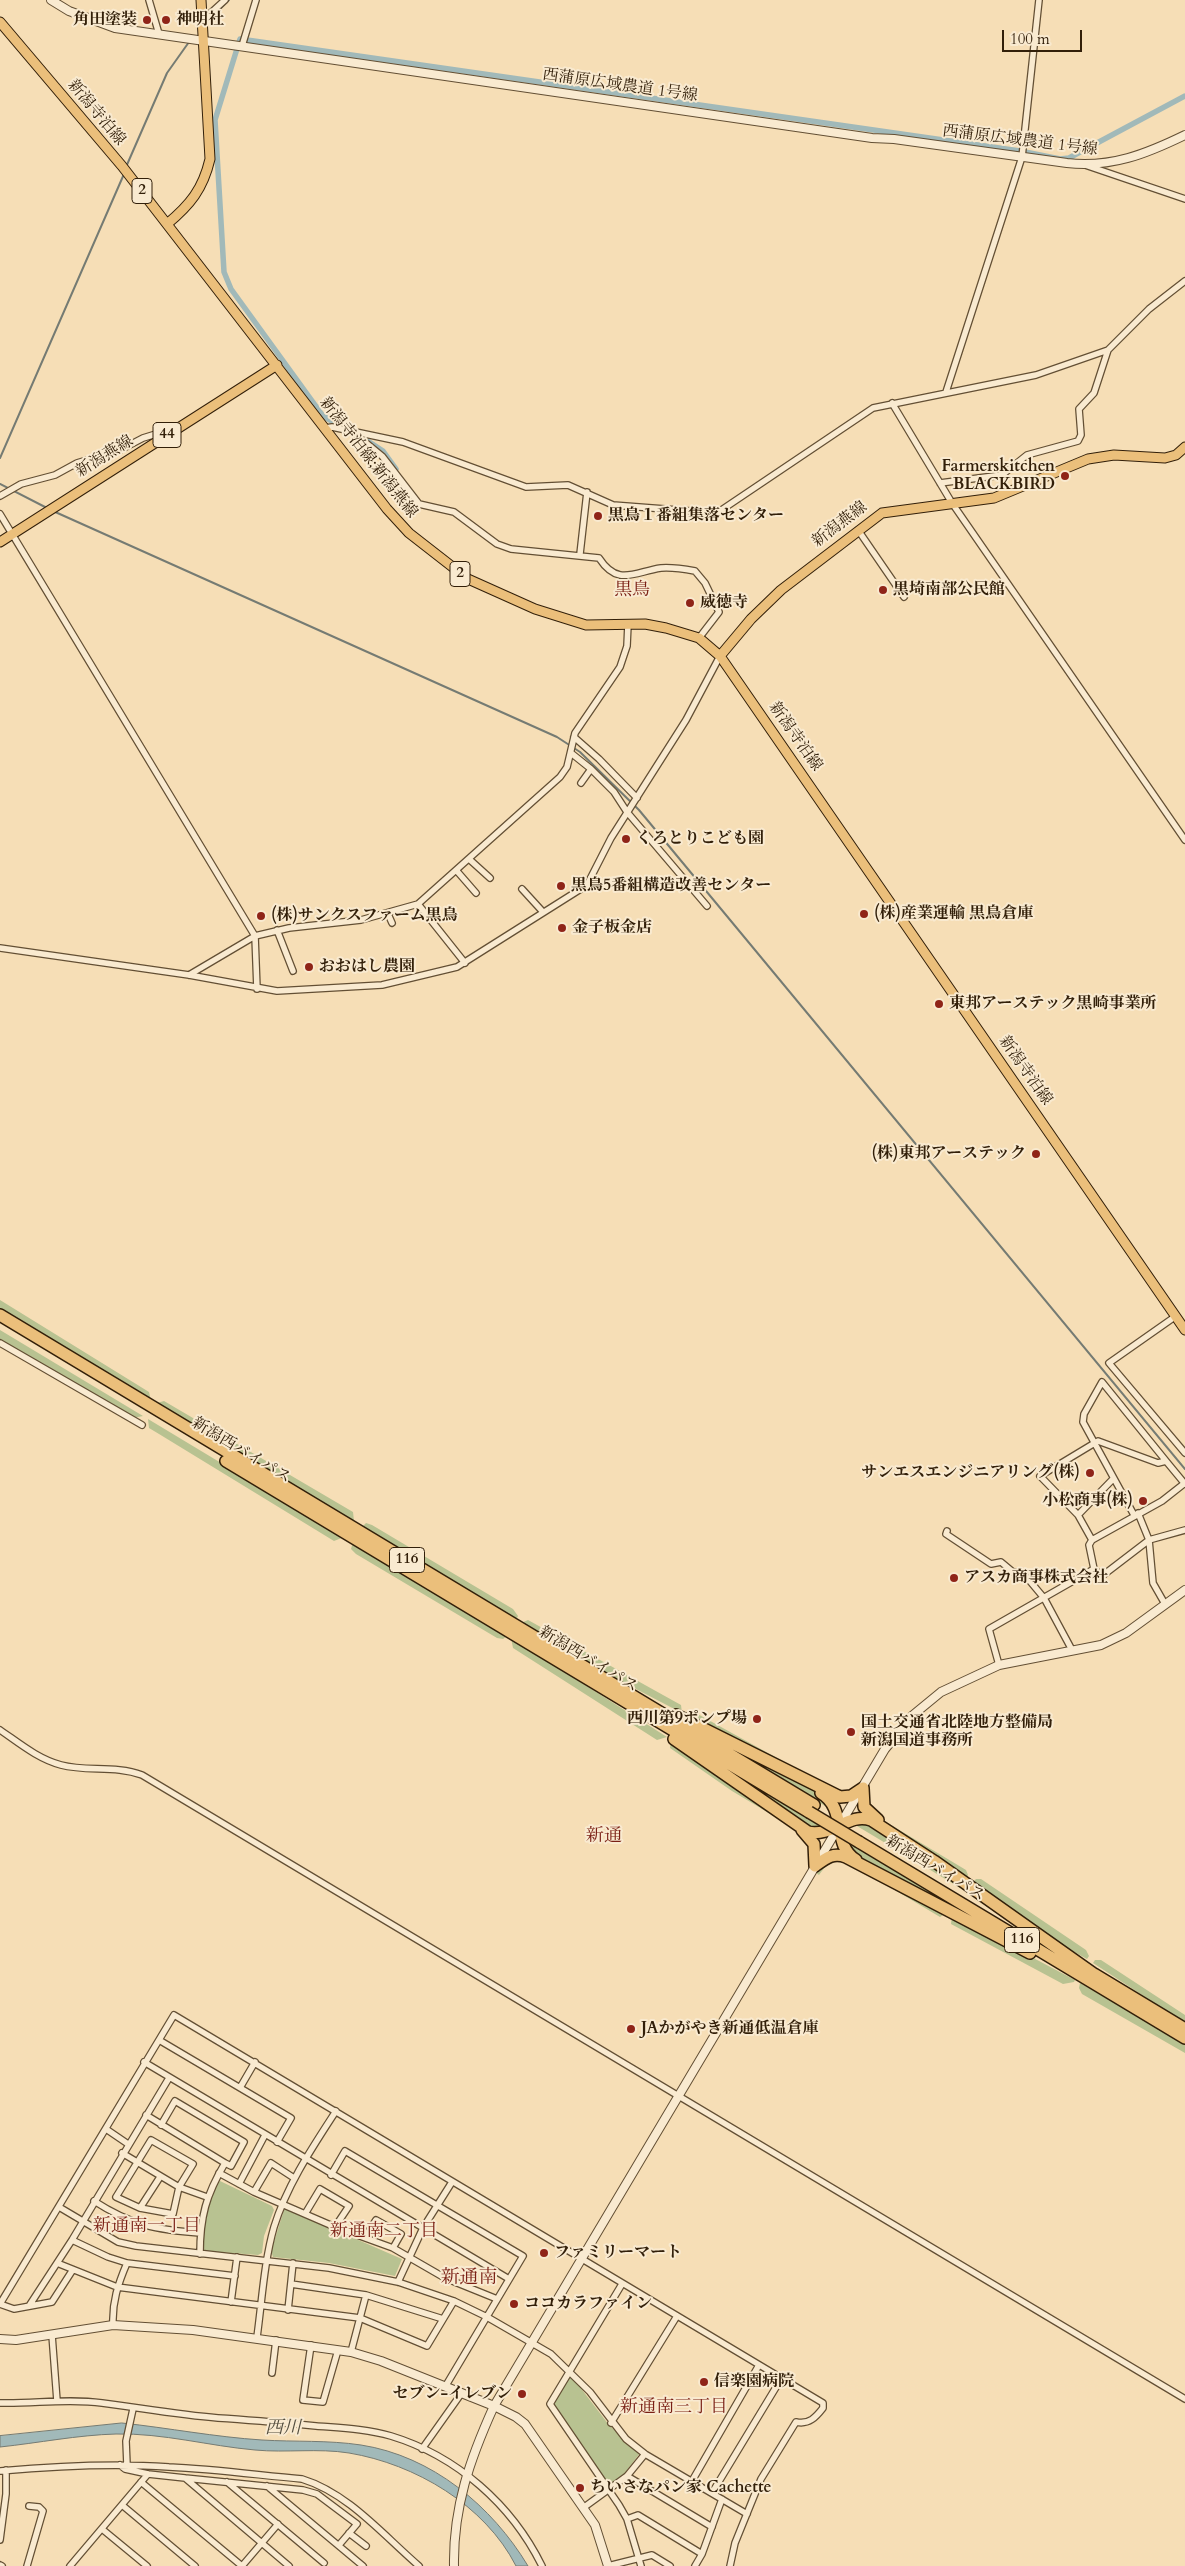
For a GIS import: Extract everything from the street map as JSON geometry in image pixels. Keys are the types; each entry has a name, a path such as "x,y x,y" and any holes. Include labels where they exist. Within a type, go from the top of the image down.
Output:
{"highway":[{"name":"新潟西バイパス","path":"0,1315 599,1681"},
{"name":"新潟西バイパス","path":"0,1324 861,1838 1096,1980 1185,2038"},
{"path":"599,1681 840,1797 852,1796 863,1788"},
{"path":"599,1681 799,1827 814,1844 816,1866"},
{"path":"800,1777 828,1796 836,1810 841,1826 842,1840 847,1852 882,1877"},
{"path":"863,1788 863,1800 866,1811 888,1830 1096,1980"},
{"path":"799,1827 818,1834 850,1821 865,1818 888,1830"},
{"path":"816,1866 830,1856 839,1855 1096,1980"},
{"name":"新潟西バイパス","path":"1096,1980 1185,2029"}],"main road":[{"path":"167,224 186,209 199,193 206,178 210,159 199,40 203,21 201,0"},
{"name":"新潟寺泊線","path":"0,22 122,166 277,365"},
{"name":"新潟寺泊線;新潟燕線","path":"277,365 398,522 468,579 560,619 586,625 645,624 666,628 699,638 720,656"},
{"name":"新潟燕線","path":"0,542 277,365"},
{"name":"新潟燕線","path":"720,656 766,603 882,513 994,498 1088,459 1114,455 1165,458 1176,455 1185,447"},
{"name":"新潟寺泊線","path":"720,656 1185,1330"}],"street":[{"name":"西蒲原広域農道 1号線","path":"51,0 69,11 115,28 872,138 894,139 1085,166 1129,160 1185,135"},
{"path":"149,0 159,34"},
{"path":"203,21 225,0"},
{"path":"242,46 256,0"},
{"path":"946,392 1022,157 1039,0"},
{"path":"1085,166 1185,199"},
{"path":"325,428 403,442 526,487 568,485 613,505 717,513 873,408 946,392 1036,376 1108,350 1149,309 1185,280"},
{"path":"940,483 1002,475 1027,455 1078,441 1081,435 1079,409 1094,393 1108,350"},
{"path":"892,404 952,503 1185,840"},
{"path":"354,433 382,456 419,504 454,512 497,544 511,549 580,554 599,558 604,565 620,576 634,576 659,568 673,567 695,571 705,583 719,612 699,638"},
{"path":"3,494 14,487 37,478 55,475 77,463 120,450 143,438 156,434 164,437"},
{"path":"580,554 587,492"},
{"path":"0,514 255,936 257,989"},
{"path":"858,530 904,597"},
{"path":"189,975 255,936 277,930 344,923 388,914 418,904 560,777 571,752 573,739 579,724 620,667 627,646 628,624"},
{"path":"0,948 189,975 257,989 296,991 382,985 465,963 587,885 628,811 686,720 720,656"},
{"path":"573,739 599,758 636,799"},
{"path":"571,752 592,769 614,792 707,906"},
{"path":"581,783 592,769"},
{"path":"469,859 490,878"},
{"path":"456,870 476,893"},
{"path":"522,889 544,912"},
{"path":"418,904 465,963"},
{"path":"388,914 392,923"},
{"path":"277,930 293,971"},
{"path":"1176,1316 1109,1363 1185,1453"},
{"path":"0,1343 142,1425"},
{"path":"1165,1604 1153,1583 1149,1540 1136,1514 1113,1479 1082,1422 1084,1414 1102,1382 1185,1484 1162,1501 1136,1514 1092,1540 1089,1545 1094,1569 1102,1576 1149,1540 1185,1530"},
{"path":"1092,1540 1078,1516 1040,1476 1098,1441 1114,1445 1158,1463 1166,1460"},
{"path":"1078,1516 1113,1479"},
{"path":"947,1531 946,1534 991,1564 1001,1562 1013,1572 1024,1574 1044,1598 1072,1650"},
{"path":"999,1665 989,1628 1094,1569"},
{"path":"454,2566 459,2505 466,2474 494,2406 678,2094 885,1750 913,1715 941,1692 999,1665 1101,1645 1126,1633 1185,1590"},
{"path":"0,1730 40,1757 62,1765 125,1770 142,1775 1185,2399"},
{"path":"72,2271 52,2302 14,2309 0,2304 174,2015 823,2404 823,2408 816,2418 802,2423 796,2422 760,2479 736,2543 730,2566"},
{"path":"160,2040 291,2118 277,2142"},
{"path":"144,2062 331,2175 510,2279"},
{"path":"240,2086 255,2062"},
{"path":"29,2306 72,2240 128,2144 170,2078"},
{"path":"146,2115 161,2125 231,2166 244,2142 176,2102 161,2125"},
{"path":"257,2337 272,2234 294,2178 336,2111"},
{"path":"106,2129 128,2144"},
{"path":"239,2184 265,2135"},
{"path":"151,2140 193,2164 179,2187 173,2214 140,2208 116,2196 137,2162 151,2140"},
{"path":"331,2175 346,2151 523,2256 445,2387"},
{"path":"122,2154 179,2187 207,2197"},
{"path":"200,2254 200,2232 207,2197 225,2163"},
{"path":"254,2192 271,2163 294,2178"},
{"path":"219,2173 254,2192 335,2227 393,2248 445,2278 497,2299"},
{"path":"140,2208 160,2177"},
{"path":"398,2282 423,2228 452,2182"},
{"path":"305,2214 320,2189 349,2206 335,2227"},
{"path":"94,2201 116,2216 141,2226 200,2232"},
{"path":"59,2207 118,2242 200,2254 329,2268 398,2282 454,2301 488,2317 532,2342 570,2371 590,2392 611,2423 626,2439 645,2454 747,2514"},
{"path":"365,2237 376,2220 401,2234 393,2248"},
{"path":"72,2240 108,2257 127,2263 235,2276"},
{"path":"231,2302 238,2257"},
{"path":"57,2263 72,2271 117,2287 360,2318 427,2346 454,2301"},
{"path":"113,2325 112,2308 117,2287 127,2263"},
{"path":"288,2310 293,2264"},
{"path":"291,2284 366,2295 443,2319"},
{"path":"622,2284 550,2404 609,2490 627,2520 641,2566"},
{"path":"352,2352 366,2295"},
{"path":"611,2423 677,2316"},
{"path":"0,2339 16,2340 113,2325 193,2330 257,2337 352,2352 382,2361 494,2406 516,2417 525,2424 600,2534 608,2566 652,2555 670,2566"},
{"path":"52,2334 57,2401"},
{"path":"272,2373 276,2340"},
{"path":"311,2346 303,2400 323,2402 338,2350"},
{"path":"692,2481 759,2365"},
{"path":"712,2493 781,2378"},
{"path":"422,2449 461,2394"},
{"path":"0,2403 57,2401 102,2403 133,2409 342,2428 392,2436 422,2449 466,2474 508,2514 531,2545 542,2566"},
{"path":"127,2465 126,2441 133,2409"},
{"path":"583,2508 627,2476 645,2454"},
{"path":"120,2465 125,2469 148,2474 267,2486 316,2494 357,2524 339,2546"},
{"path":"0,2540 6,2494 3,2470 120,2465 168,2466 302,2479 320,2484 337,2494 419,2566"},
{"path":"70,2566 148,2474"},
{"path":"627,2476 712,2527"},
{"path":"185,2478 290,2566"},
{"path":"141,2482 242,2566 278,2524"},
{"path":"227,2482 324,2563"},
{"path":"267,2486 363,2566"},
{"path":"694,2566 702,2554 722,2499"},
{"path":"122,2505 195,2566"},
{"path":"27,2566 43,2511 39,2507 29,2506"},
{"path":"627,2520 638,2515 702,2554"},
{"path":"102,2528 147,2566"},
{"path":"349,2533 366,2546"}],"green space":[{"path":"0,1300 149,1392 151,1401 0,1309"},
{"path":"0,1330 143,1416 133,1418 0,1340"},
{"path":"164,1401 353,1512 354,1521 352,1522 157,1403"},
{"path":"148,1419 344,1537 334,1541 149,1428"},
{"path":"366,1523 513,1609 518,1616 516,1620 362,1527"},
{"path":"353,1542 507,1636 503,1639 497,1638 356,1554 351,1549"},
{"path":"528,1620 681,1705 682,1713 588,1664 521,1623"},
{"path":"511,1638 667,1737 657,1740 513,1648"},
{"path":"689,1712 694,1712 804,1773 687,1715"},
{"path":"696,1728 825,1796 835,1812"},
{"path":"671,1740 797,1830 732,1791 670,1748"},
{"path":"701,1754 827,1828 811,1829"},
{"path":"869,1821 1002,1913 852,1823"},
{"path":"886,1822 966,1870 968,1875 966,1879"},
{"path":"845,1839 1002,1934 854,1855"},
{"path":"837,1857 849,1862 946,1913 940,1917 848,1862 831,1863 819,1875 816,1873 824,1861"},
{"path":"976,1879 981,1879 1086,1950 1089,1956 1087,1959 1058,1943 972,1883"},
{"path":"952,1915 1075,1980 1074,1982 1063,1984 951,1924"},
{"path":"1095,1960 1101,1960 1185,2015 1185,2023 1093,1963"},
{"path":"1080,1983 1185,2044 1185,2053 1082,1994 1079,1988"},
{"path":"220,2181 272,2206 274,2210 264,2236 262,2253 258,2255 205,2251 202,2245 209,2201 215,2186"},
{"path":"287,2209 402,2259 395,2276 329,2263 273,2257 271,2251 284,2210"},
{"path":"570,2374 609,2425 640,2453 624,2474 608,2485 551,2405"}],"water":[{"path":"122,2423 244,2439 349,2443 387,2451 412,2460 436,2472 458,2487 497,2523 528,2566 516,2566 503,2544 486,2524 467,2506 446,2491 399,2467 349,2453 255,2450 134,2434 87,2436 0,2447 0,2436"}],"waterway":[{"path":"205,24 229,0"},
{"path":"344,428 323,416 231,289 224,272 215,120 240,39 1020,151 1060,159 1069,158 1185,96"},
{"path":"126,167 167,73 189,42"},
{"path":"0,458 124,174"},
{"path":"357,434 383,451 396,469"},
{"path":"0,484 47,508"},
{"path":"53,511 557,737 580,752 639,810 1185,1469"}],"place":[{"name":"角田塗装","path":"147,20"},
{"name":"神明社","path":"166,20"},
{"name":"Farmerskitchen BLACKBIRD","path":"1065,476"},
{"name":"黒鳥１番組集落センター","path":"598,516"},
{"name":"黒埼南部公民館","path":"883,590"},
{"name":"威徳寺","path":"690,603"},
{"name":"くろとりこども園","path":"626,839"},
{"name":"黒鳥5番組構造改善センター","path":"561,886"},
{"name":"(株)産業運輸 黒鳥倉庫","path":"864,914"},
{"name":"(株)サンクスファーム黒鳥","path":"261,916"},
{"name":"金子板金店","path":"562,928"},
{"name":"おおはし農園","path":"309,967"},
{"name":"東邦アーステック黒崎事業所","path":"939,1004"},
{"name":"(株)東邦アーステック","path":"1036,1154"},
{"name":"サンエスエンジニアリング(株)","path":"1090,1473"},
{"name":"小松商事(株)","path":"1143,1501"},
{"name":"アスカ商事株式会社","path":"954,1578"},
{"name":"西川第9ポンプ場","path":"757,1719"},
{"name":"国土交通省北陸地方整備局 新潟国道事務所","path":"851,1732"},
{"name":"JAかがやき新通低温倉庫","path":"631,2029"},
{"name":"ファミリーマート","path":"544,2253"},
{"name":"ココカラファイン","path":"514,2304"},
{"name":"信楽園病院","path":"704,2382"},
{"name":"セブン-イレブン","path":"522,2394"},
{"name":"ちいさなパン家 Cachette","path":"580,2488"}],"district":[{"name":"黒鳥","path":"632,591"},
{"name":"新通","path":"604,1837"},
{"name":"新通南一丁目","path":"147,2227"},
{"name":"新通南二丁目","path":"384,2232"},
{"name":"新通南","path":"469,2279"},
{"name":"新通南三丁目","path":"674,2408"}],"water label":[{"name":"西川","path":"283,2429"}]}
